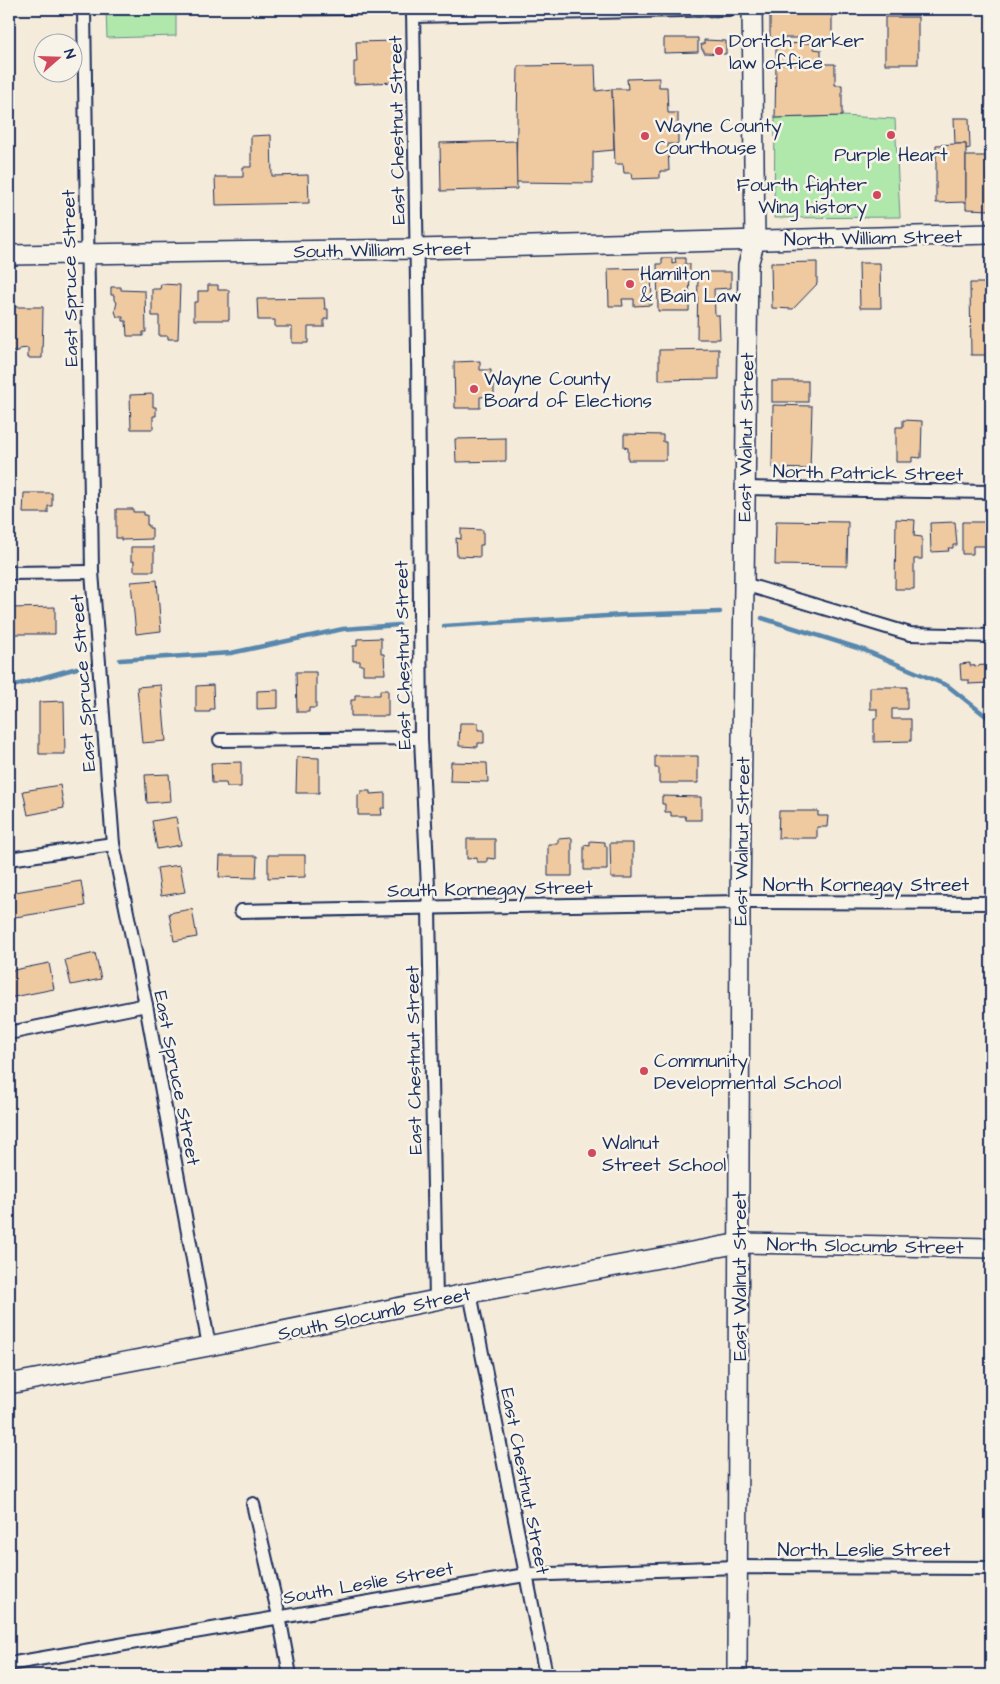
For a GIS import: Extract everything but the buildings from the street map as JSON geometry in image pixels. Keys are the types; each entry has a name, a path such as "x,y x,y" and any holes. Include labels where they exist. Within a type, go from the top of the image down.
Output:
{"street":[{"name":"East Spruce Street","path":"84,9 92,572 113,844 146,1005 209,1346"},
{"path":"413,12 729,9"},
{"name":"East Walnut Street","path":"737,1675 740,902 745,488 748,265 755,240 752,9"},
{"name":"East Chestnut Street","path":"413,12 421,738 428,909 436,1301"},
{"name":"North William Street","path":"755,240 991,234"},
{"name":"South William Street","path":"9,255 416,249 755,240"},
{"name":"North Patrick Street","path":"745,488 991,492"},
{"path":"9,573 92,572"},
{"path":"744,584 910,634 991,636"},
{"path":"220,740 421,738"},
{"path":"9,859 113,844"},
{"name":"North Kornegay Street","path":"740,902 991,902"},
{"name":"South Kornegay Street","path":"241,910 428,909 740,902"},
{"path":"9,1033 146,1005"},
{"name":"North Slocumb Street","path":"740,1242 991,1248"},
{"name":"South Slocumb Street","path":"9,1384 740,1242"},
{"name":"East Chestnut Street","path":"470,1293 546,1675"},
{"path":"253,1504 290,1675"},
{"name":"North Leslie Street","path":"736,1567 991,1568"},
{"name":"South Leslie Street","path":"9,1664 278,1616 525,1575 736,1567"}],"green space":[{"path":"106,9 176,9 176,36 107,38"},
{"path":"842,116 895,119 900,217 774,218 775,118"}],"waterway":[{"path":"444,626 623,615 720,612"},
{"path":"762,618 864,650 948,686 991,720"},
{"path":"120,660 231,653 343,629 399,625"},
{"path":"9,687 77,668"}],"place":[{"name":"Dortch Parker law office","path":"719,51"},
{"name":"Purple Heart","path":"891,135"},
{"name":"Wayne County Courthouse","path":"645,136"},
{"name":"Fourth fighter Wing history","path":"877,195"},
{"name":"Hamilton & Bain Law","path":"630,284"},
{"name":"Wayne County Board of Elections","path":"474,389"},
{"name":"Community Developmental School","path":"644,1071"},
{"name":"Walnut Street School","path":"592,1153"}]}
